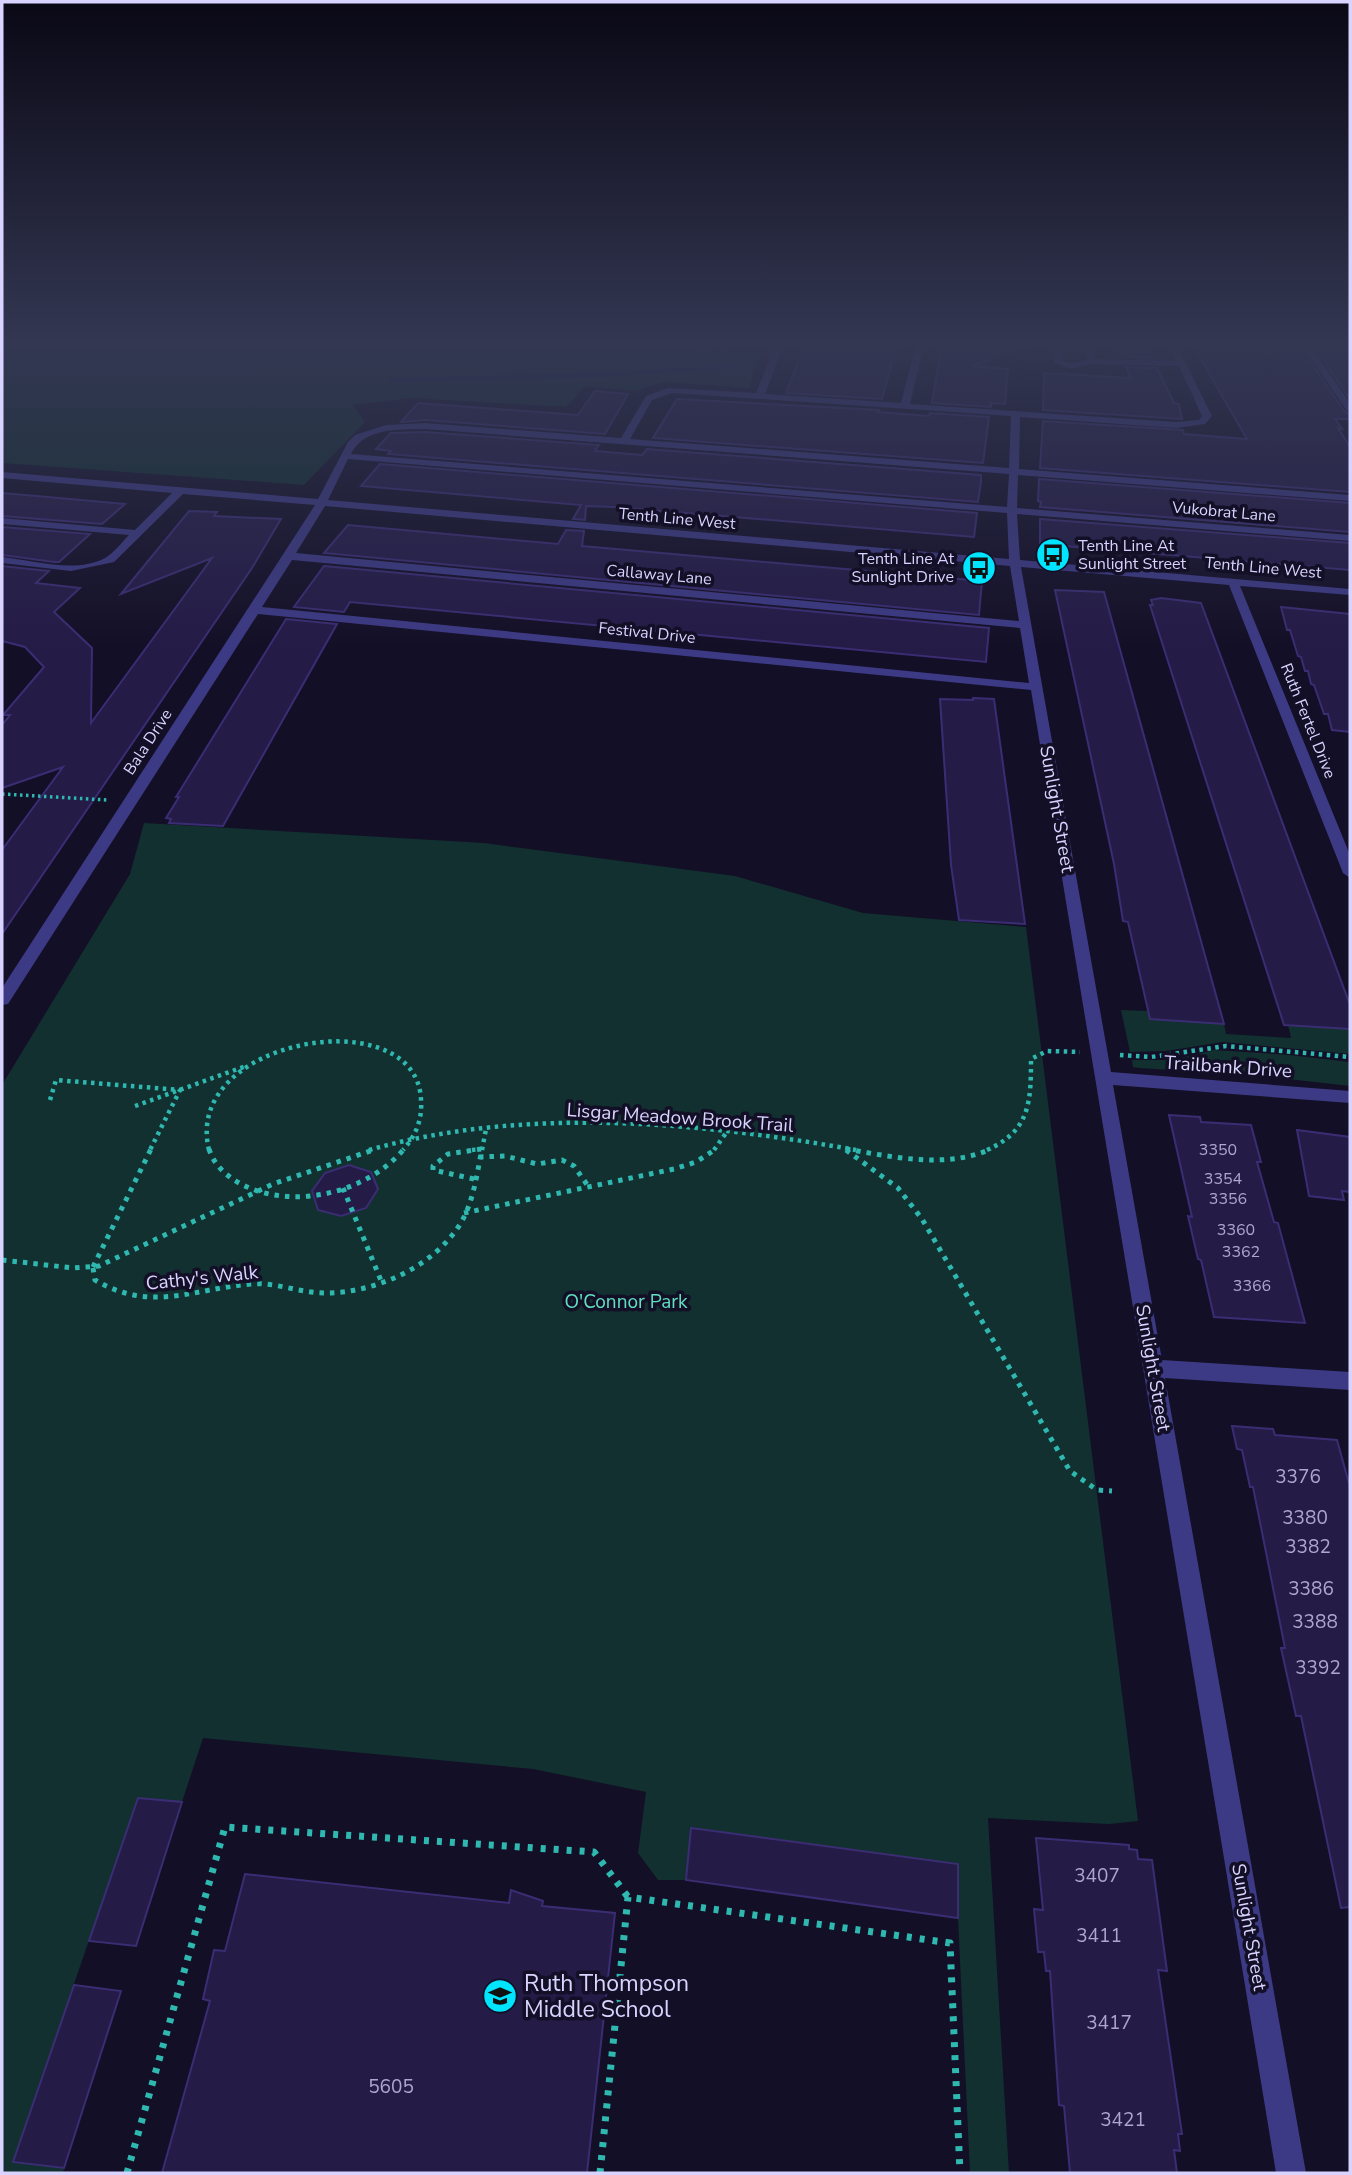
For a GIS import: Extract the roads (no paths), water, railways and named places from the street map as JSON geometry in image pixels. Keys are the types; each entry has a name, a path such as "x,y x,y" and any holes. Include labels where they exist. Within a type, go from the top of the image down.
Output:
{"street":[{"name":"Bala Drive","path":"2,1000 289,556 322,502 351,446"},
{"name":"Bala Drive","path":"669,446 1350,498"},
{"name":"Sunlight Street","path":"1014,446 1012,510 1015,563 1291,2173"},
{"name":"Vukobrat Lane","path":"345,456 1350,538"},
{"name":"Tenth Line West","path":"2,475 1350,592"},
{"path":"2,561 77,568 96,566 110,560 181,490"},
{"path":"2,521 137,533"},
{"name":"Callaway Lane","path":"289,556 1026,625"},
{"name":"Ruth Fertel Drive","path":"1233,582 1350,873"},
{"name":"Festival Drive","path":"254,610 1036,687"},
{"name":"Trailbank Drive","path":"1103,1078 1350,1097"},
{"path":"1153,1368 1350,1381"}],"place":[{"name":"Tenth Line At Sunlight Street","path":"1053,555"},
{"name":"Tenth Line At Sunlight Drive","path":"979,568"},
{"name":"Ruth Thompson Middle School","path":"500,1996"}],"park label":[{"name":"O'Connor Park","path":"626,1302"}]}
